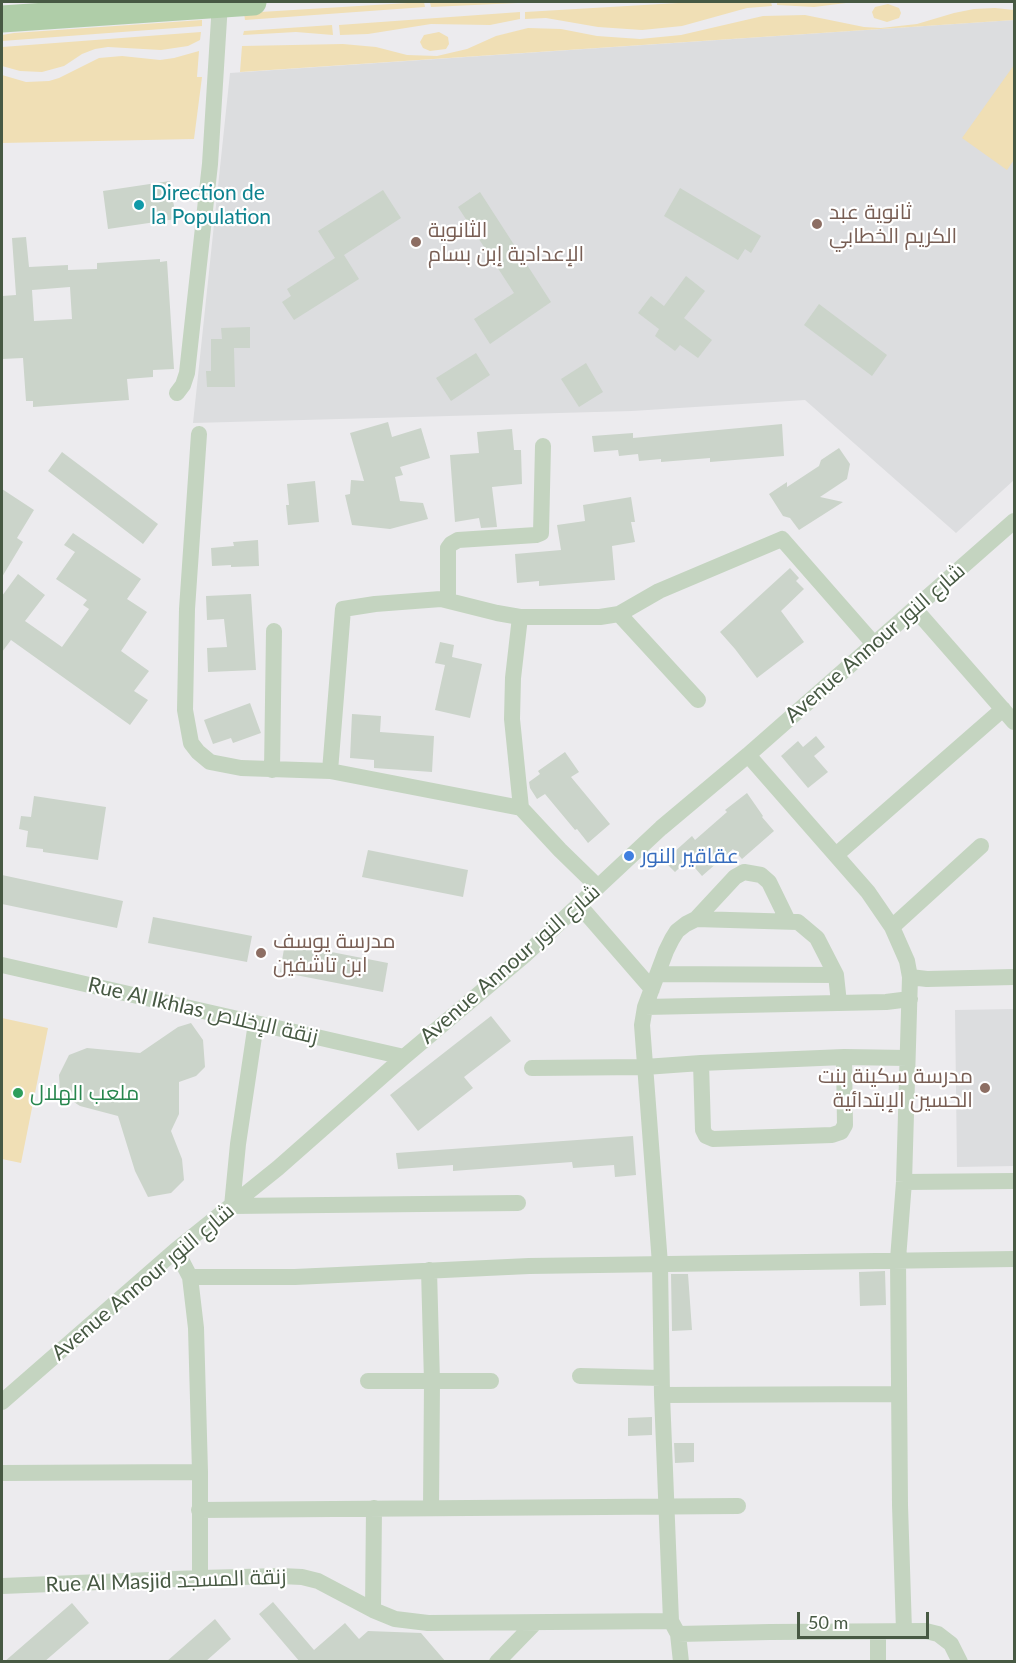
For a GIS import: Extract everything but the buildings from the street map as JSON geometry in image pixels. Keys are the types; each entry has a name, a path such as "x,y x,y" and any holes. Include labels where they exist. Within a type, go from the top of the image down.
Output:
{"main road":[{"path":"2,19 253,2"}],"street":[{"path":"177,393 183,385 186,373 210,164 220,3"},
{"path":"199,434 187,620 185,710 191,742 198,752 210,762 241,768 330,771 521,808 598,887"},
{"path":"448,600 448,548 451,544 458,540 541,534 543,446"},
{"name":"Avenue Annour شارع النور","path":"2,1402 176,1250 232,1206 525,955 661,828 748,755 1014,521"},
{"path":"330,771 343,609 441,599 520,617 600,617 619,614 659,591 782,539 874,644"},
{"path":"915,609 1014,722"},
{"path":"619,614 698,700"},
{"path":"520,617 513,678 512,719 521,808"},
{"path":"272,770 274,631"},
{"path":"836,855 1003,709"},
{"path":"748,755 868,892 892,927 907,961 910,977 904,1182 906,1259 899,1394 904,1631"},
{"path":"892,927 981,846"},
{"path":"696,920 735,877 744,872 761,875 769,882 788,921"},
{"path":"579,905 655,982 836,975"},
{"path":"681,1662 675,1628 667,1508 661,1378 660,1264 642,1025 645,1007 666,951 677,931 696,920 798,922 809,930 828,957 836,975 839,1003"},
{"name":"Rue Al Ikhlas زنقة الإخلاص","path":"2,965 404,1057"},
{"path":"910,977 1007,978 1014,965"},
{"path":"645,1007 839,1003 910,999"},
{"path":"256,1023 238,1144 232,1206 518,1203"},
{"path":"532,1068 645,1067 844,1057 907,1058"},
{"path":"701,1063 702,1125 704,1133 709,1138 832,1135 841,1132 845,1125 844,1057"},
{"path":"904,1182 1014,1181"},
{"path":"176,1250 190,1277 196,1328 200,1578"},
{"path":"190,1277 295,1277 529,1266 1014,1259"},
{"path":"429,1270 432,1382 431,1508"},
{"path":"580,1377 661,1378"},
{"path":"368,1381 491,1381"},
{"path":"662,1395 899,1394"},
{"path":"2,1473 200,1472"},
{"path":"199,1510 738,1506"},
{"path":"373,1610 375,1508"},
{"name":"Rue Al Masjid زنقة المسجد","path":"2,1586 200,1578 302,1577 318,1581 395,1619 428,1623 535,1623 770,1632 926,1632 938,1634 951,1644 960,1662"},
{"path":"497,1662 535,1623"},
{"path":"878,1632 878,1662"}],"shaded area":[{"path":"424,2 425,7 245,20 244,13"},
{"path":"430,2 539,2 431,7"},
{"path":"695,2 771,2 772,6 747,8 682,26 642,30 598,27 546,18 525,19 525,12"},
{"path":"777,2 854,2 814,7 777,5"},
{"path":"888,4 899,8 901,13 899,18 887,22 874,18 872,12 875,7"},
{"path":"974,9 1014,10 1014,20 240,72 242,46 343,44 376,47 407,55 437,56 467,49 496,36 528,28 561,29 597,36 640,39 681,35 763,16 805,15 864,27 881,28 917,24"},
{"path":"520,12 520,19 490,25 431,24 368,34 340,35 339,25"},
{"path":"202,20 202,26 2,41 2,35 14,33"},
{"path":"1014,20 1014,480 956,533 805,400 632,411 193,423 230,73"},
{"path":"332,25 333,35 296,32 243,35 244,31"},
{"path":"201,32 200,40 188,46 161,50 108,47 95,49 82,54 64,66 42,72 20,71 2,66 2,47"},
{"path":"439,32 448,37 449,44 446,49 430,51 423,48 420,42 424,35"},
{"path":"199,51 197,77 202,77 194,139 2,143 2,75 26,82 49,81 99,58 122,56 160,60"},
{"path":"1014,65 1014,160 1007,170 962,138"},
{"name":"مدرسة سكينة بنت الحسين الإبتدائية","path":"1014,1009 1014,1166 957,1167 955,1010"},
{"name":"ملعب الهلال","path":"2,1018 48,1028 21,1163 2,1159"}],"place":[{"name":"Direction de la Population","path":"139,205"},
{"name":"ثانوية عبد الكريم الخطابي","path":"817,224"},
{"name":"الثانوية الإعدادية إبن بسام","path":"416,242"},
{"name":"عقاقير النور","path":"629,856"},
{"name":"مدرسة يوسف ابن تاشفين","path":"261,953"},
{"name":"مدرسة سكينة بنت الحسين الإبتدائية","path":"985,1088"},
{"name":"ملعب الهلال","path":"18,1093"}]}
